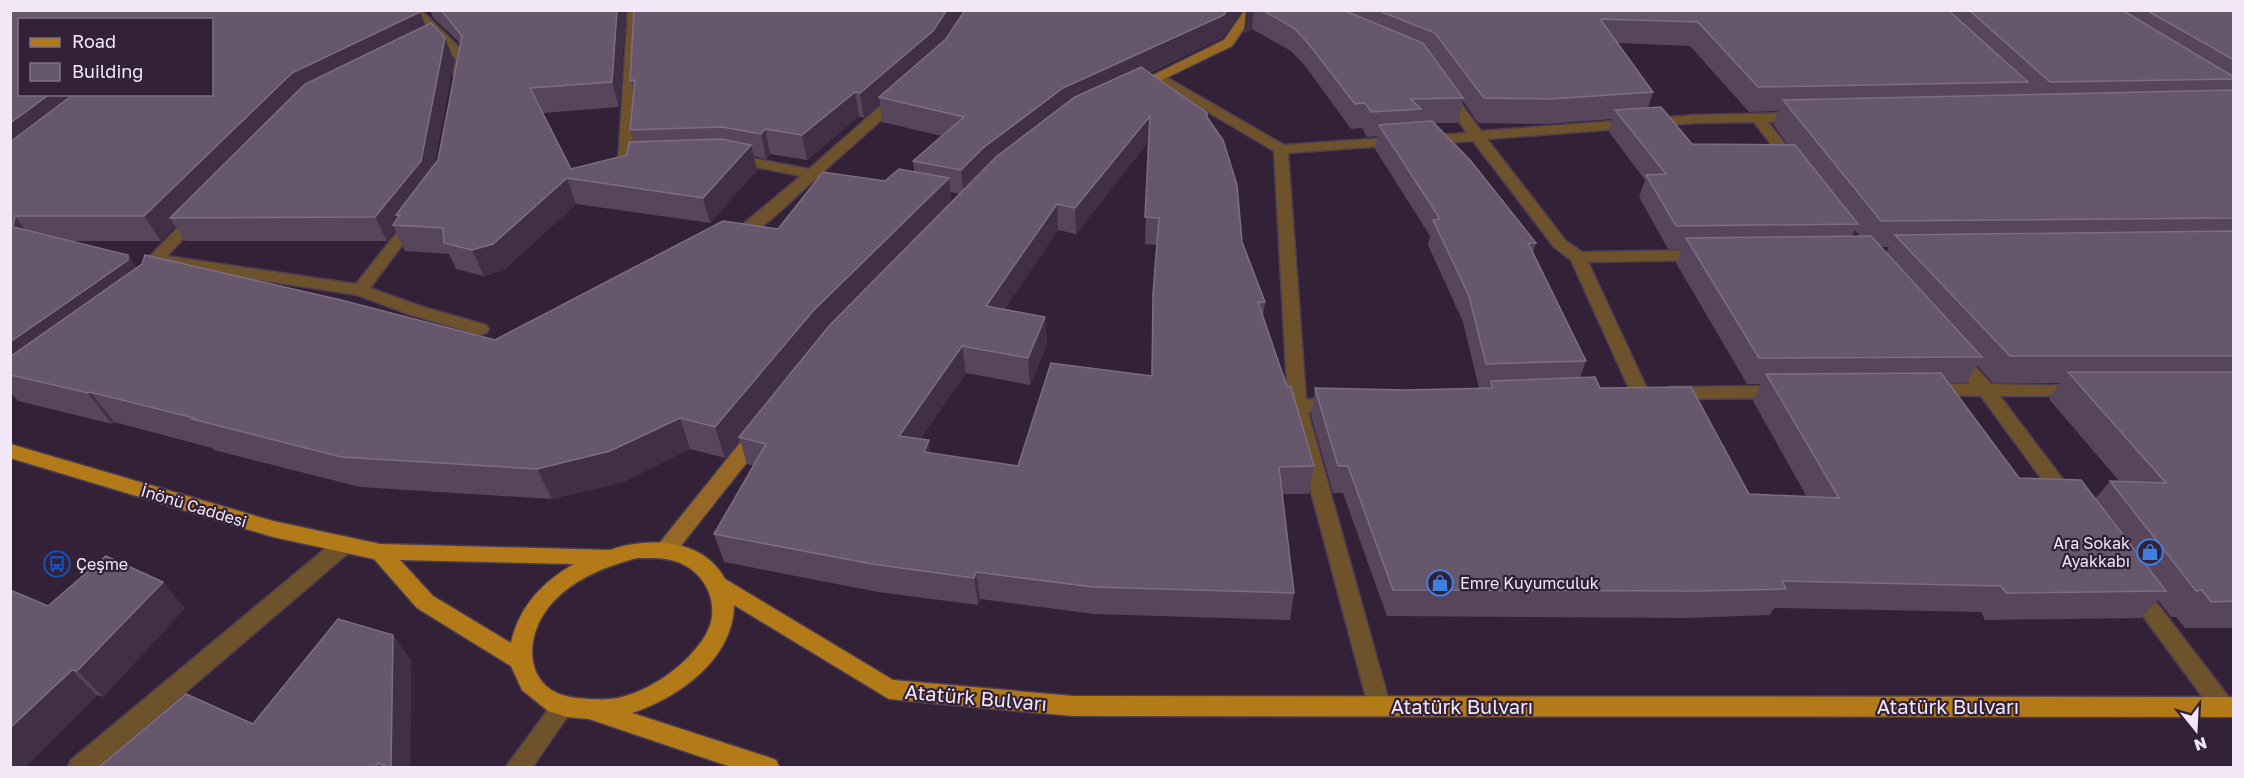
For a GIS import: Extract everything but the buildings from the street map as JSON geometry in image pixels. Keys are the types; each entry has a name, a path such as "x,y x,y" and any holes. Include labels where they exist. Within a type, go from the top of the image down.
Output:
{"main road":[{"path":"1119,95 1228,43 1251,10"},
{"path":"665,551 768,421"},
{"name":"İnönü Caddesi","path":"10,451 273,529 380,552 607,557"},
{"path":"590,710 622,707 654,696 683,678 705,656 719,632 723,608 720,586 708,569 689,557 665,551 637,550 607,557 578,570 553,588 534,610 522,635 520,660 527,680 542,696 563,706 590,710 768,768"},
{"path":"380,552 424,602 520,660"},
{"name":"Atatürk Bulvarı","path":"720,586 889,689 1073,706 2228,707"}],"street":[{"path":"413,10 436,39 463,59 457,93"},
{"path":"634,10 625,162 659,160"},
{"path":"1159,77 1281,148 1696,119 1818,117"},
{"path":"1438,81 1560,244 1578,257 1640,393"},
{"path":"716,248 747,231 907,90"},
{"path":"1758,118 1800,172"},
{"path":"1281,148 1297,406 1379,705"},
{"path":"717,158 728,158 832,178"},
{"path":"360,290 425,204"},
{"path":"145,295 155,288 155,259 204,209"},
{"path":"1578,257 1720,255"},
{"path":"155,259 360,290 417,311 480,328"},
{"path":"1947,347 1986,390 2076,511"},
{"path":"1914,390 2092,390"},
{"path":"1617,394 1795,392"},
{"path":"1297,406 1356,404"},
{"path":"79,768 345,544"},
{"path":"2125,576 2228,707"},
{"path":"518,768 563,706"}],"place":[{"name":"Ara Sokak Ayakkabı","path":"2150,552"},
{"name":"Çeşme","path":"57,564"},
{"name":"Emre Kuyumculuk","path":"1440,583"}]}
